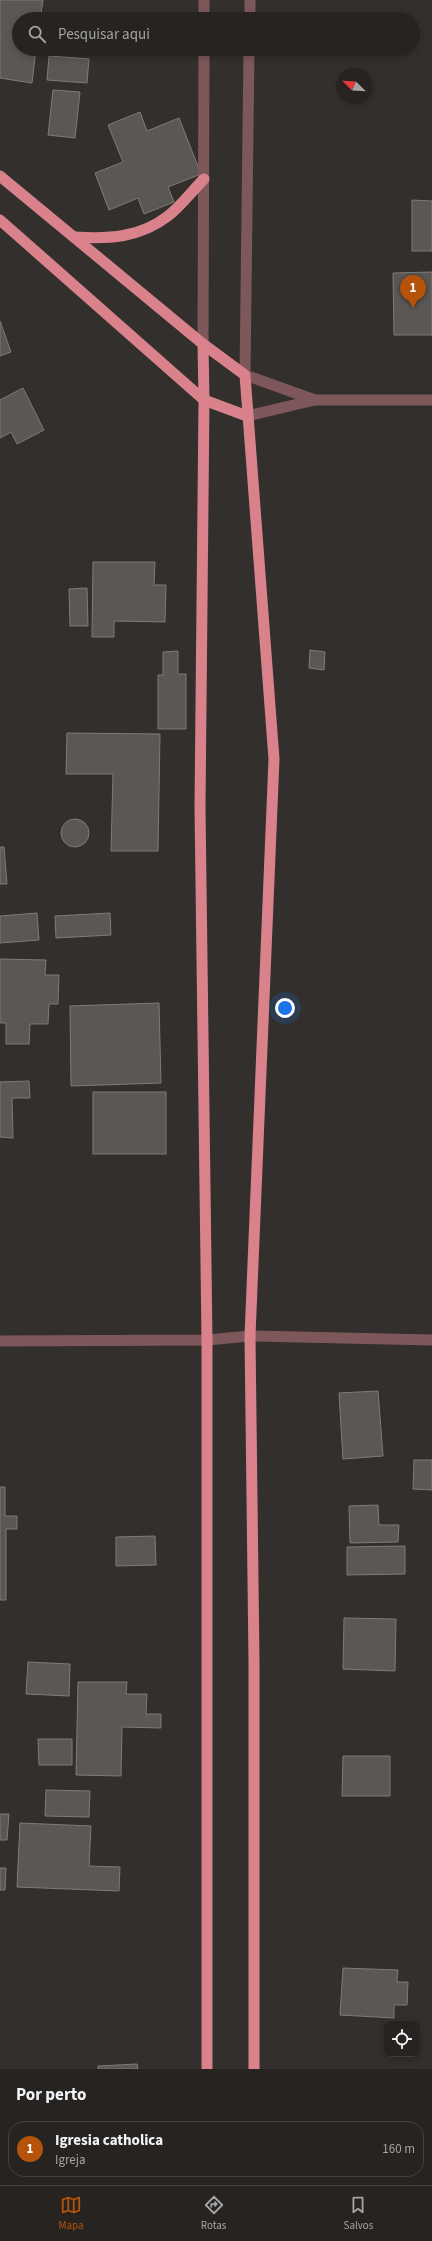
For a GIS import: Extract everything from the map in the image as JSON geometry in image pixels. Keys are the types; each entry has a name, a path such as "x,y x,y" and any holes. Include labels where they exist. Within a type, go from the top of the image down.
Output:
{"highway":[{"path":"0,176 203,344 245,375 274,759 250,1336 254,1662 254,2069"},
{"path":"75,238 115,238 144,231 168,216 204,179"},
{"path":"0,220 204,400 247,416"},
{"path":"203,344 204,400 200,807 207,1340 207,2069"}],"street":[{"path":"204,0 204,12"},
{"path":"250,0 250,12"},
{"path":"203,344 204,56"},
{"path":"249,56 245,375 315,400"},
{"path":"247,416 315,400 432,400"},
{"path":"0,1341 207,1340 250,1336 432,1340"}],"building":[{"path":"0,0 43,0 41,12 12,12 12,56 35,56 32,83 0,78"},
{"path":"49,56 89,59 87,83 47,80"},
{"path":"53,90 80,92 75,138 48,135"},
{"path":"140,112 147,131 179,118 201,174 168,187 174,202 144,214 138,198 109,210 95,173 123,162 108,125"},
{"path":"412,200 432,201 432,251 412,251"},
{"path":"432,272 432,335 394,335 393,273"},
{"path":"0,321 11,352 0,356"},
{"path":"23,388 44,430 17,444 11,432 0,438 0,400"},
{"path":"93,562 155,562 154,585 166,585 165,622 114,621 114,637 92,637"},
{"path":"87,588 88,626 70,626 69,589"},
{"path":"310,650 325,652 324,670 309,668"},
{"path":"178,651 178,674 186,674 186,729 158,729 158,675 163,675 163,652"},
{"path":"67,733 160,734 158,851 111,851 113,774 66,774"},
{"path":"75,819 85,823 89,833 85,843 75,847 65,843 61,833 65,823"},
{"path":"0,847 4,847 7,884 0,884"},
{"path":"37,913 39,940 0,943 0,916"},
{"path":"110,913 111,935 56,938 55,916"},
{"path":"0,959 46,960 45,975 59,975 58,1004 49,1004 48,1024 30,1024 29,1044 6,1044 6,1023 0,1023"},
{"path":"159,1003 161,1083 71,1086 70,1006"},
{"path":"29,1081 30,1098 12,1098 13,1138 0,1137 0,1082"},
{"path":"93,1092 166,1092 166,1154 93,1154"},
{"path":"378,1391 383,1456 343,1459 339,1393"},
{"path":"414,1460 432,1460 432,1490 413,1489"},
{"path":"0,1487 5,1487 5,1516 17,1516 17,1529 6,1529 6,1600 0,1600"},
{"path":"378,1505 379,1525 399,1525 398,1542 350,1543 349,1506"},
{"path":"155,1536 156,1565 116,1566 116,1537"},
{"path":"405,1546 405,1574 347,1575 347,1547"},
{"path":"344,1618 396,1619 395,1671 343,1669"},
{"path":"28,1662 70,1664 69,1696 26,1694"},
{"path":"78,1682 127,1682 126,1694 147,1694 146,1714 161,1714 161,1728 122,1727 121,1776 76,1775"},
{"path":"38,1739 72,1739 72,1765 39,1765"},
{"path":"343,1756 390,1756 390,1796 342,1796"},
{"path":"46,1790 90,1791 89,1817 45,1816"},
{"path":"0,1814 9,1814 7,1840 0,1840"},
{"path":"20,1823 91,1826 89,1866 120,1867 119,1891 17,1887"},
{"path":"0,1868 6,1868 5,1890 0,1890"},
{"path":"343,1968 398,1970 397,1982 408,1982 407,2005 394,2005 394,2018 340,2015"},
{"path":"137,2064 138,2069 98,2069 98,2066"}],"place":[{"name":"Igresia catholica","path":"413,308"}]}
